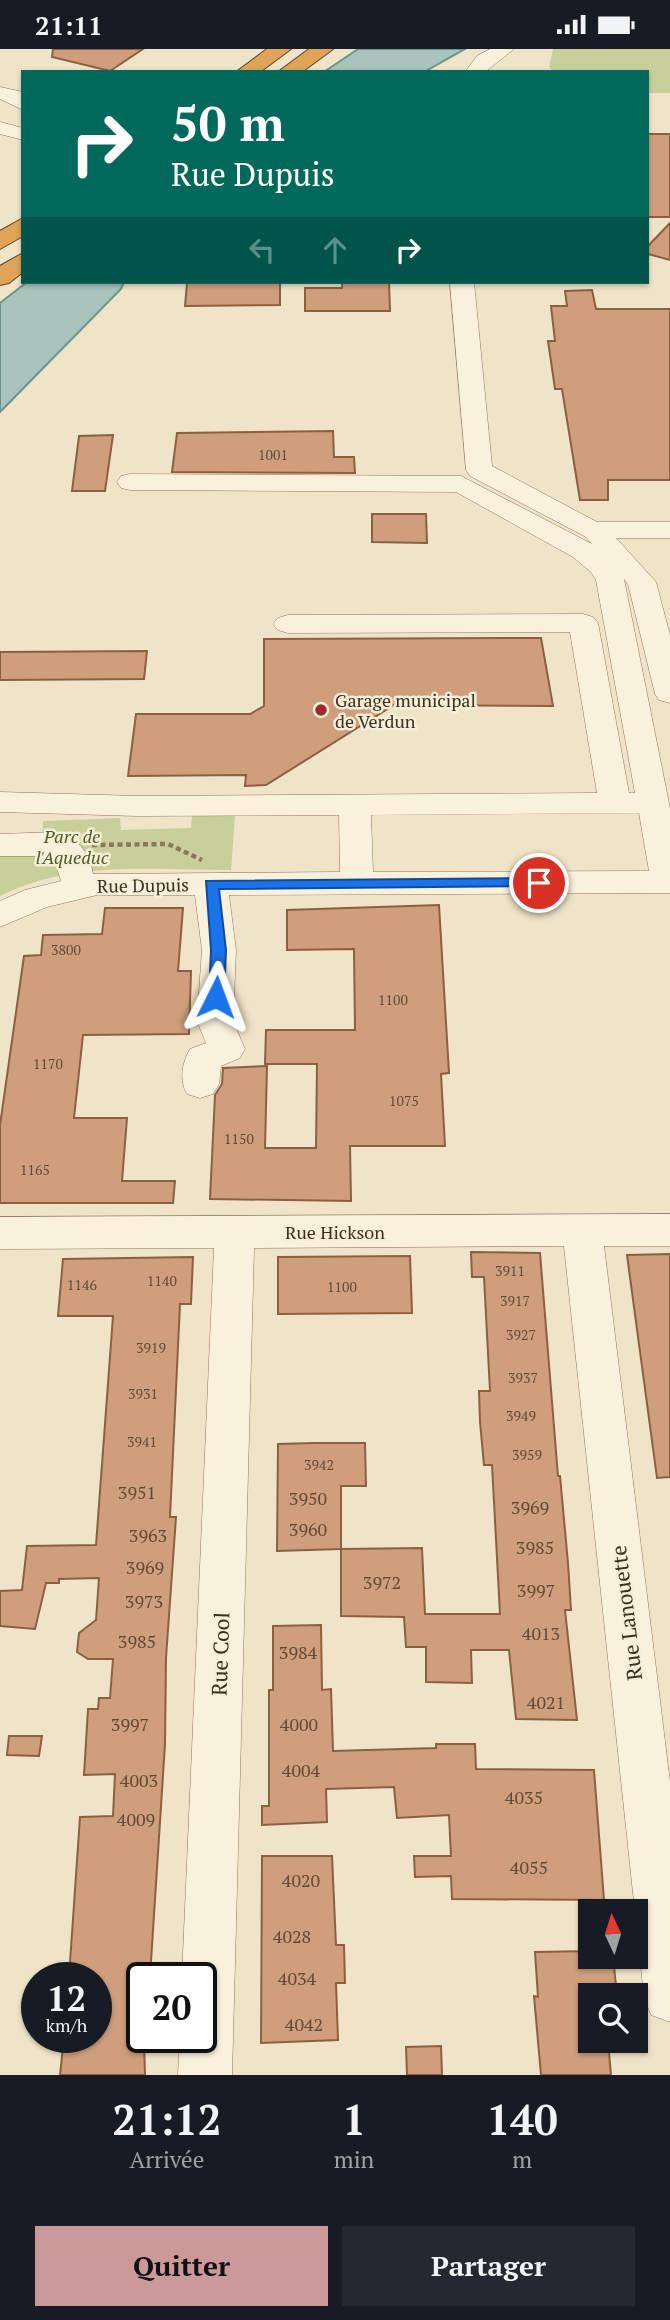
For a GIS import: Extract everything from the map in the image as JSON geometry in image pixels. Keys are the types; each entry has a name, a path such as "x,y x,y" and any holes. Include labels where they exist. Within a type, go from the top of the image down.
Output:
{"highway":[{"path":"249,70 281,49"},
{"path":"291,70 323,49"},
{"path":"0,242 21,226"},
{"path":"0,278 21,262"}],"street":[{"path":"477,70 484,61 504,49"},
{"path":"0,93 17,97 21,102"},
{"path":"0,128 21,133"},
{"path":"462,284 479,470 592,530 642,582 670,694"},
{"path":"131,482 461,484 583,551 603,568 610,580 669,882"},
{"path":"592,530 670,530"},
{"path":"288,624 583,623 615,803"},
{"path":"0,802 137,806 653,803"},
{"path":"355,806 357,884"},
{"path":"0,845 61,845 69,851 74,861 78,887"},
{"name":"Rue Dupuis","path":"0,915 37,898 78,887 117,883 669,882"},
{"path":"200,1084 203,1058 227,1049 215,1021 219,950 228,884"},
{"name":"Rue Hickson","path":"0,1233 670,1230"},
{"name":"Rue Lanouette","path":"582,1231 670,1996"},
{"name":"Rue Cool","path":"205,2075 235,1233"}],"path":[{"path":"69,851 99,844 168,845 193,855 228,884"}],"green space":[{"path":"553,49 670,49 670,93 649,93 649,70 552,70 549,67"},
{"name":"Parc de l'Aqueduc","path":"192,816 235,816 231,870 113,869 84,872 27,885 0,896 0,853 41,852 43,821 120,818 121,830 191,828"}],"water":[{"path":"358,49 465,49 428,70 327,70"},
{"path":"24,284 123,284 0,412 0,303"}],"building":[{"path":"53,49 143,49 112,70 52,57"},
{"path":"649,134 670,134 670,217 649,217"},
{"path":"670,223 670,260 649,254 649,245"},
{"path":"187,284 280,284 280,305 185,306"},
{"path":"342,284 389,284 390,311 305,311 305,288 342,288"},
{"path":"592,290 596,309 670,309 670,480 608,480 608,500 580,500 562,389 555,389 548,341 555,341 551,306 567,306 565,291"},
{"path":"333,431 334,457 354,457 355,473 172,472 177,433"},
{"path":"113,435 105,491 72,491 79,436"},
{"path":"372,514 426,514 427,543 372,542"},
{"name":"Garage municipal de Verdun","path":"541,638 553,706 394,705 266,785 245,786 246,775 128,776 136,714 250,714 264,706 264,639"},
{"path":"147,651 144,679 0,680 0,652"},
{"path":"439,905 449,1073 441,1074 445,1146 350,1146 351,1201 210,1199 215,1095 222,1084 223,1068 267,1066 265,1148 316,1148 317,1064 265,1064 266,1030 355,1030 354,949 287,950 287,910"},
{"path":"105,908 183,908 178,971 191,971 189,1034 83,1035 74,1118 127,1118 122,1181 175,1181 173,1203 0,1203 0,1125 24,956 41,955 43,935 102,934"},
{"path":"471,1252 540,1253 558,1476 568,1563 571,1610 565,1610 577,1720 516,1719 509,1650 471,1650 472,1683 426,1682 426,1647 406,1647 404,1617 341,1616 341,1549 422,1548 425,1614 500,1614 492,1465 484,1465 480,1422 479,1391 490,1391 484,1277 472,1277"},
{"path":"670,1254 670,1477 657,1478 627,1255"},
{"path":"410,1256 412,1313 278,1314 278,1257"},
{"path":"193,1257 191,1304 180,1304 170,1517 176,1517 151,1962 126,1962 126,2053 144,2053 145,2075 60,2075 62,2053 112,2053 112,1962 70,1962 80,1817 113,1816 115,1774 84,1775 88,1709 98,1709 99,1698 110,1698 113,1659 88,1659 77,1652 79,1633 96,1620 99,1578 59,1579 59,1583 46,1583 35,1629 0,1626 0,1591 22,1590 27,1546 96,1545 113,1316 58,1316 63,1259"},
{"path":"365,1443 366,1486 341,1486 341,1549 277,1551 278,1444"},
{"path":"321,1625 322,1690 331,1689 333,1751 475,1744 476,1769 594,1770 604,1899 452,1899 451,1876 415,1877 414,1856 451,1856 449,1815 397,1818 394,1787 326,1789 327,1822 262,1825 262,1806 269,1806 269,1690 273,1690 273,1626"},
{"path":"9,1736 42,1736 39,1756 7,1755"},
{"path":"262,1856 332,1856 336,1945 344,1945 345,1983 336,1983 338,2040 261,2043"},
{"path":"578,1951 578,1969 614,1969 616,1983 578,1983 578,2053 609,2053 611,2075 541,2075 534,1996 538,1997 535,1952"},
{"path":"441,2046 442,2075 407,2075 406,2047"}],"place":[{"name":"Garage municipal de Verdun","path":"321,710"}],"route":[{"path":"216,997 219,950 211,884 539,883"}]}
